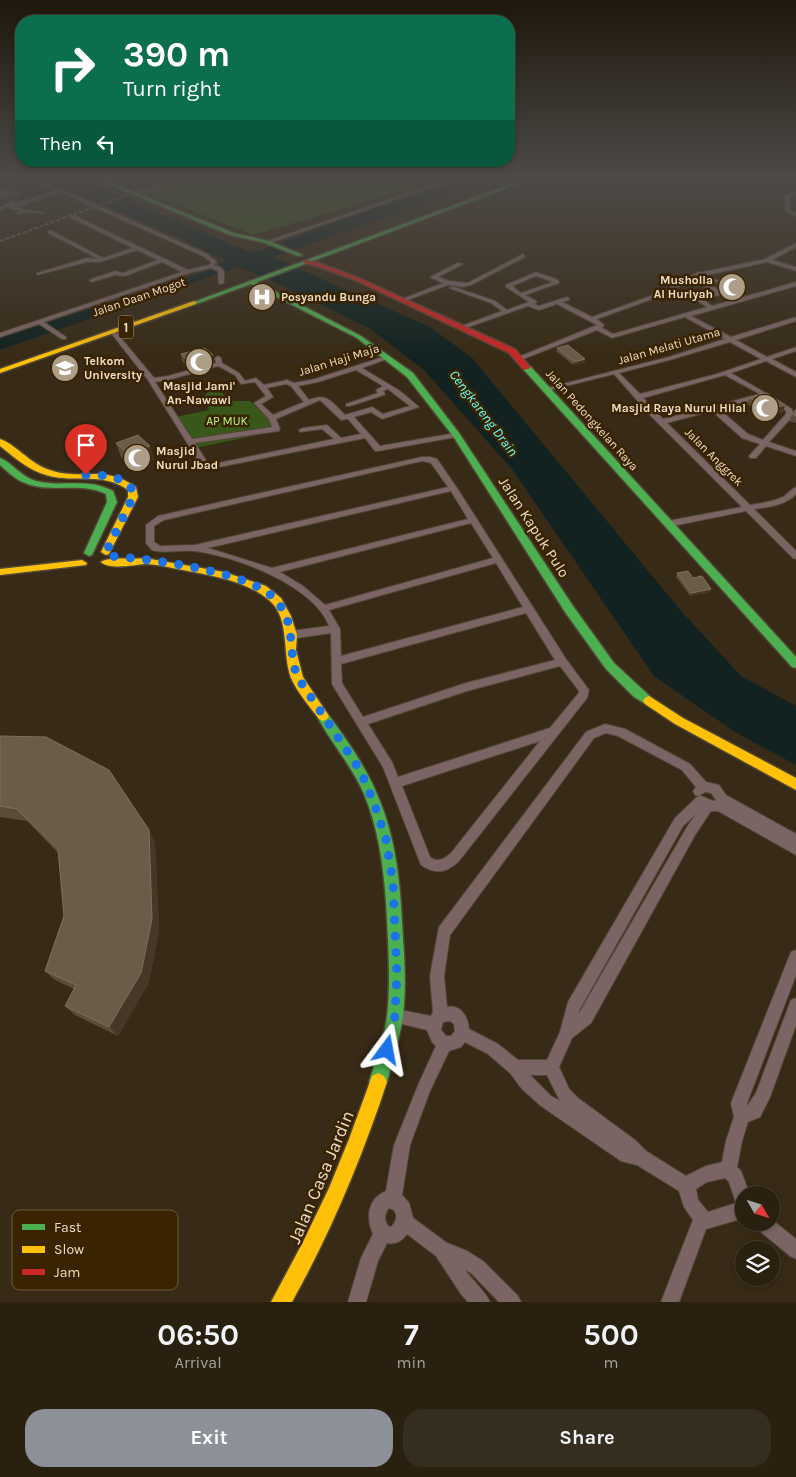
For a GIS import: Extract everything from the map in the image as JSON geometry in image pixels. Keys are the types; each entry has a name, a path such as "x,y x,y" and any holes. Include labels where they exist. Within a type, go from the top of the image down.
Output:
{"main road":[{"name":"Jalan Pedongkelan Raya","path":"252,239 270,243 304,259 357,279 506,347 796,664"},
{"name":"Jalan Daan Mogot","path":"0,371 113,332 356,239"},
{"name":"Jalan Daan Mogot","path":"304,259 361,239"},
{"name":"Jalan Daan Mogot","path":"0,360 221,278 254,278"},
{"name":"Jalan Kapuk Pulo","path":"254,278 351,332 388,357 419,385 456,435 569,609 623,681 638,694 679,721 796,784"},
{"path":"0,442 34,466 51,474 113,476 128,484 132,489 133,497 107,557 94,567 86,567 85,558 112,502 110,493 95,484 59,486 32,483 0,461"},
{"path":"0,572 85,558 98,550 107,557"},
{"name":"Jalan Casa Jardin","path":"107,557 139,558 146,561 220,574 262,589 277,600 286,616 291,635 290,650 298,678 360,770 386,839 393,883 396,922 397,975 395,1016 385,1058 355,1151 330,1209 281,1302"},
{"path":"288,1290 295,1302"}],"street":[{"path":"63,239 102,259"},
{"path":"119,239 187,272"},
{"path":"169,239 205,255 214,262 212,267"},
{"path":"270,243 281,239"},
{"path":"592,319 664,293 700,273 767,260 796,245"},
{"path":"39,274 87,260 98,261 137,248"},
{"path":"403,300 446,284 470,284 522,256"},
{"path":"92,280 116,273 123,275 163,260"},
{"path":"767,260 796,269"},
{"path":"460,264 433,277 493,302 506,312"},
{"path":"0,335 41,323 187,272 212,267 220,270 221,278"},
{"path":"700,273 715,281 705,285 720,293 699,300 712,308"},
{"path":"461,328 534,302 521,295 508,286 536,274 557,282 521,295"},
{"path":"518,359 561,340 598,328 612,336 796,284"},
{"path":"530,304 539,308 567,299"},
{"path":"558,302 592,319 601,325 598,328"},
{"path":"687,316 796,375"},
{"name":"Jalan Melati Utama","path":"546,389 616,373 796,319"},
{"path":"41,323 62,336"},
{"path":"113,332 152,380 205,467 208,468 366,435"},
{"path":"638,397 726,373 796,349"},
{"name":"Jalan Haji Maja","path":"263,388 289,382 292,385 316,381 388,357"},
{"path":"152,380 168,378 219,360 237,374 244,383 256,380 270,396 257,403 272,418 276,430 190,442"},
{"path":"272,418 307,405 307,402 322,399 343,418 372,409 382,417 415,407 388,386 358,368"},
{"name":"Jalan Anggrek","path":"616,373 662,422 792,548 796,556"},
{"path":"726,373 766,395 791,412 753,456"},
{"path":"292,385 307,402"},
{"path":"348,405 382,394 379,390 388,386"},
{"path":"662,422 766,395"},
{"path":"714,409 742,434 796,454"},
{"path":"350,417 378,449 456,435"},
{"path":"304,430 324,426 340,440"},
{"path":"194,548 271,571 305,592 324,608 335,630 337,684 388,765 425,861 431,866 440,867 448,864 455,857 583,695 584,690 562,662 453,488 434,461 422,459 161,518 150,525 150,543 155,548 194,548 453,488"},
{"path":"668,524 782,501 796,490"},
{"path":"271,571 473,520"},
{"path":"324,608 497,560"},
{"path":"337,661 528,609"},
{"path":"291,635 335,630"},
{"path":"360,722 466,688 562,662"},
{"path":"445,1044 436,1036 438,1019 437,976 439,953 444,932 590,735 606,728 621,732 686,767 710,800 796,849"},
{"path":"396,784 553,732"},
{"path":"710,800 796,840"},
{"path":"551,1067 567,1033 586,1018 710,800"},
{"path":"728,1170 734,1141 742,1117 739,1102 796,957"},
{"path":"742,1117 754,1111 762,1097 796,1005"},
{"path":"395,1016 438,1019 452,1013 461,1021 462,1033 456,1042 445,1044"},
{"path":"462,1033 492,1049 515,1068 536,1093 557,1109 627,1155 640,1157"},
{"path":"393,1199 402,1145 424,1088 445,1044"},
{"path":"515,1068 551,1067"},
{"path":"551,1067 564,1094 572,1104 629,1146 640,1157 687,1186 689,1197 702,1218 711,1221 735,1213"},
{"path":"687,1186 693,1180 719,1171 728,1170"},
{"path":"728,1170 735,1177 738,1186"},
{"path":"393,1199 398,1201 404,1210 405,1222 398,1233 393,1236 383,1233 379,1228 376,1214 382,1202 393,1199"},
{"path":"670,1302 702,1218"},
{"path":"405,1222 442,1250 461,1257 477,1267 512,1302"},
{"path":"773,1231 796,1250"},
{"path":"357,1302 368,1264 383,1233"},
{"path":"442,1250 467,1288 481,1302"}],"green space":[{"name":"AP MUK","path":"210,390 219,391 234,401 250,401 270,419 277,431 195,448 175,417 209,410 204,396"}],"water":[{"name":"Cengkareng Drain","path":"181,239 218,239 252,253 291,239 324,239 273,257 430,327 472,358 682,612 741,676 796,706 796,765 735,732 654,676 512,469 424,370 369,328 266,278 238,267 0,350 0,338 198,274 227,261"}],"building":[{"path":"568,345 585,359 574,362 557,348"},
{"path":"205,348 213,355 188,362 181,354"},
{"path":"767,393 785,405 768,410 750,398"},
{"path":"138,435 150,446 128,454 116,443"},
{"path":"688,571 693,578 702,576 711,589 691,593 677,573"},
{"path":"0,736 46,737 109,770 149,830 152,919 141,973 109,1027 65,1006 76,985 45,971 64,916 58,849 17,809 0,806"}],"railway":[{"path":"0,241 6,239"}],"traffic: fast":[{"path":"253,239 267,242 300,255"},
{"path":"194,303 368,239"},
{"path":"252,282 359,337 410,375 456,435 569,609 610,666 638,694 649,701"},
{"path":"527,368 796,664"},
{"path":"0,461 28,482 53,486 91,486 101,488 110,493 112,502 89,553"},
{"path":"323,716 365,782 381,822 389,857 394,911 397,999 392,1033 378,1082"}],"traffic: slow":[{"path":"0,371 194,303"},
{"path":"0,442 29,463 49,473 71,476 102,476 123,482 133,489 133,497 106,552"},
{"path":"106,562 136,563 145,561 169,564 220,574 262,589 277,601 286,616 291,635 290,650 297,678 323,716"},
{"path":"0,572 82,563"},
{"path":"649,701 679,721 796,784"},
{"path":"281,1302 310,1249 336,1195 369,1111 378,1082"}],"traffic: jam":[{"path":"306,262 317,264 357,279 512,351 527,368"}],"place":[{"name":"Musholla Al Huriyah","path":"732,287"},
{"name":"Posyandu Bunga","path":"262,297"},
{"name":"Masjid Jami' An-Nawawi","path":"199,362"},
{"name":"Telkom University","path":"65,368"},
{"name":"Masjid Raya Nurul Hilal","path":"765,408"},
{"name":"Masjid Nurul Jbad","path":"137,458"}],"route":[{"path":"86,475 113,476 128,484 134,493 106,552 109,556 139,558 146,561 220,574 245,582 262,589 277,600 286,616 291,635 290,650 298,678 360,770 386,839 393,883 397,975 395,1016 387,1050"}]}
